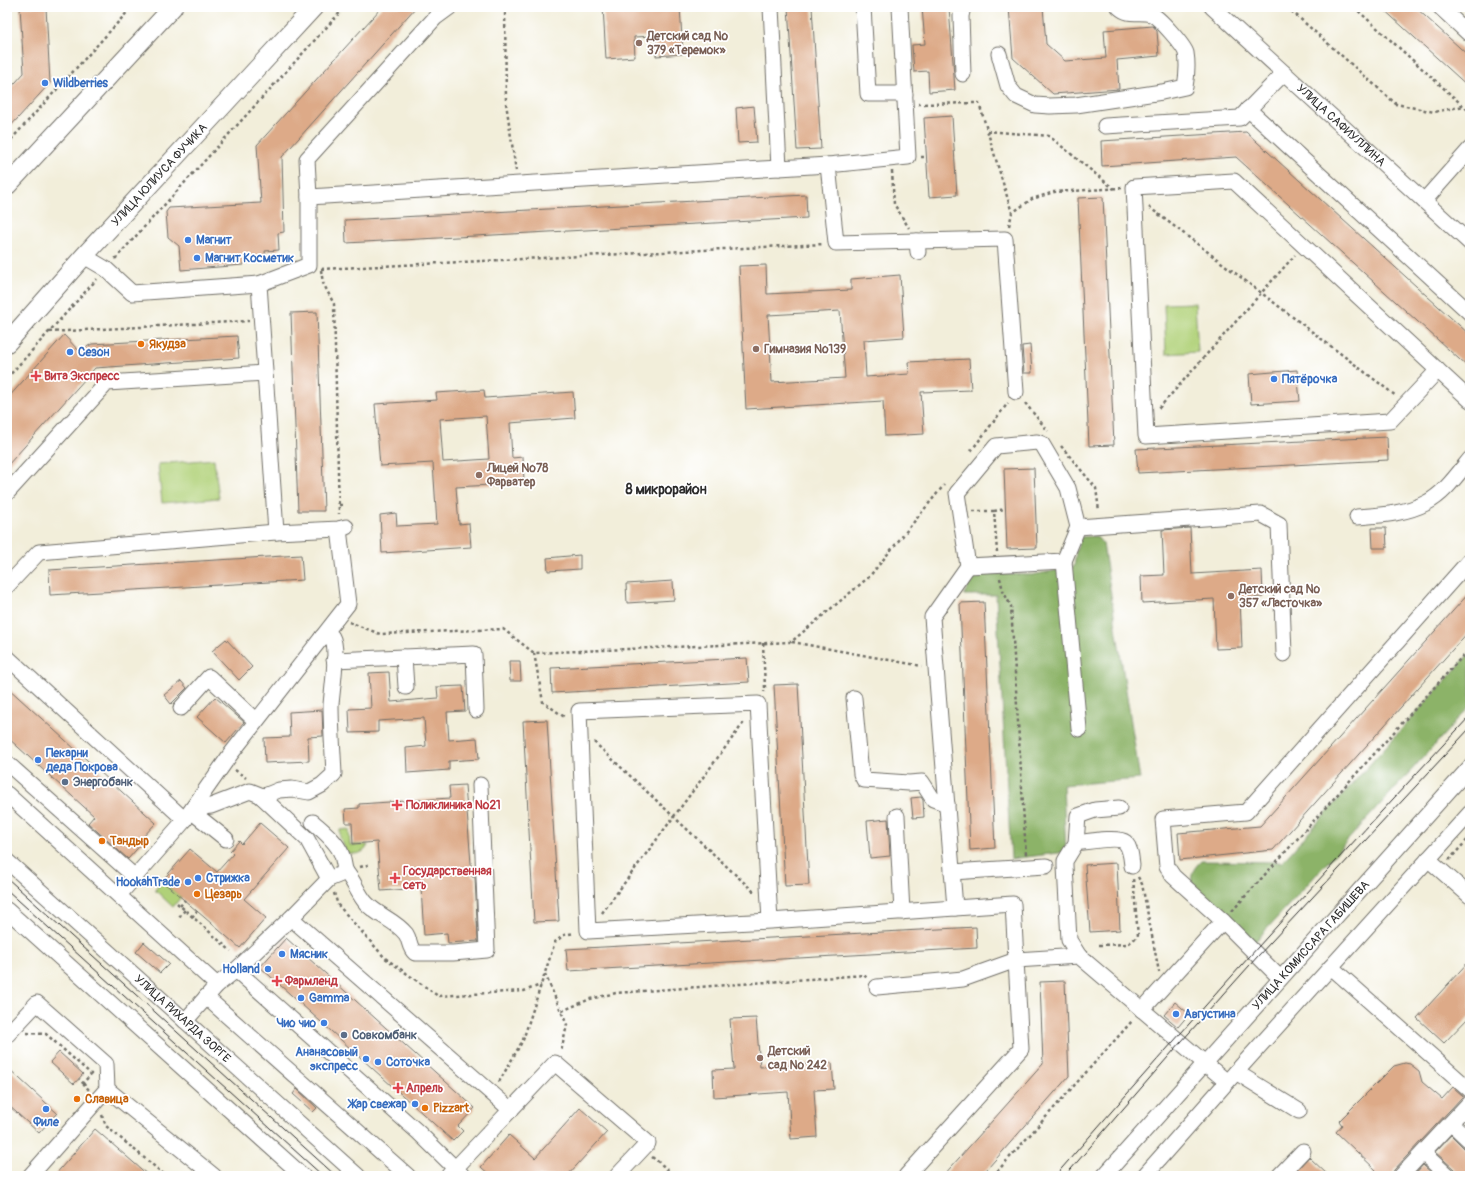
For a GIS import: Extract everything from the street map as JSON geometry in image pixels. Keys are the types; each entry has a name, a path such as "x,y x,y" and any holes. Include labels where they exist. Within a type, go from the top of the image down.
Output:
{"main road":[{"path":"7,186 173,7"},
{"name":"УЛИЦА ЮЛИУСА ФУЧИКА","path":"7,343 84,256 314,7"}],"street":[{"path":"84,256 106,269 132,293 259,284 315,267 306,159 435,18 450,7"},
{"path":"771,7 779,168"},
{"path":"863,7 868,94 905,99"},
{"path":"309,197 828,165 908,157 900,7"},
{"path":"963,7 961,16 963,74"},
{"path":"999,54 1008,86 1016,96 1035,105 1050,106 1076,104 1162,92 1185,87 1188,74 1186,52 1164,25 1152,15 1125,12 1119,7"},
{"name":"УЛИЦА САФИУЛЛИНА","path":"1212,7 1470,243"},
{"path":"1440,7 1468,33 1470,31"},
{"path":"1104,126 1240,118 1284,74"},
{"path":"1248,109 1470,313"},
{"path":"1424,201 1470,149"},
{"path":"828,165 836,244 917,246 1005,238 1016,392"},
{"path":"1438,370 1390,420 1146,436 1134,192 1234,181 1438,370 1470,400"},
{"path":"259,284 276,532"},
{"path":"7,493 108,383 265,373"},
{"path":"955,908 932,617 968,566 957,493 996,446 1038,442 1042,444 1068,488 1078,527 1064,561 1079,729"},
{"path":"1357,517 1403,512 1427,503 1448,486 1470,460"},
{"path":"1078,527 1261,514 1279,524 1284,654"},
{"path":"7,586 39,552 276,532 343,528 348,604 256,721 189,813 119,895"},
{"path":"1280,978 1223,921 1173,876 1167,867 1163,818 1246,812 1470,560"},
{"path":"968,566 1064,561"},
{"path":"189,813 256,794 292,789 309,792 322,785 334,774 331,705 334,640 332,637 322,637"},
{"path":"334,660 474,654 476,710"},
{"path":"7,657 189,813 226,839"},
{"path":"404,657 406,687"},
{"path":"181,708 209,678 256,721"},
{"path":"854,698 861,774 864,780 909,783 922,782 933,799 947,804"},
{"path":"770,922 758,704 580,711 588,931 770,922 1013,904 1021,1048 906,1176"},
{"path":"7,763 135,877"},
{"name":"УЛИЦА КОМИССАРА ГАБИШЕВА","path":"1104,1176 1470,767"},
{"path":"313,822 336,844 342,854 343,865 346,872 352,879 366,903 374,910 398,924 407,935 411,950 415,953 453,954 487,950 480,786"},
{"path":"7,794 217,985"},
{"path":"256,794 307,839 329,879"},
{"path":"1119,808 1095,810 1078,816 1076,843 1065,861 1064,866 1069,940 1079,956 1205,1063 1299,1111"},
{"path":"1144,1176 1231,1077 1470,813"},
{"path":"897,816 902,912"},
{"path":"1076,843 1107,840 1124,841 1130,850 1132,866"},
{"path":"1428,859 1470,896"},
{"name":"УЛИЦА РИХАРДА ЗОРГЕ","path":"7,861 358,1176"},
{"path":"952,872 1046,866"},
{"path":"185,1021 217,985 236,970 291,918 329,879 346,872"},
{"path":"7,910 303,1176"},
{"path":"291,918 511,1110"},
{"path":"1142,1010 1223,921"},
{"path":"876,987 963,979 1016,960 1079,956"},
{"path":"1331,967 1470,1090"},
{"path":"236,970 418,1132 455,1174 511,1110 556,1063 648,1143 617,1176"},
{"path":"206,997 408,1176"},
{"path":"12,1030 37,1003 106,1064 107,1089 30,1176"},
{"path":"107,1089 214,1176"},
{"path":"1401,1176 1470,1102"},
{"path":"1451,1123 1470,1141"},
{"path":"1279,1176 1303,1152"},
{"path":"1423,1153 1448,1176"}],"path":[{"path":"7,144 132,7"},
{"path":"7,378 345,7"},
{"path":"505,7 506,103 518,184"},
{"path":"1287,7 1396,104 1434,112 1464,106"},
{"path":"1354,7 1470,112"},
{"path":"905,99 979,103 1012,213 1005,238"},
{"path":"987,131 1049,136 1114,189"},
{"path":"892,159 894,204 917,246"},
{"path":"1012,213 1032,199 1054,192 1114,189 1134,192 1261,293 1406,404"},
{"path":"343,528 339,505 334,304 315,267 836,244"},
{"path":"1146,422 1304,246"},
{"path":"49,332 261,320"},
{"path":"968,455 1016,392"},
{"path":"791,642 869,577 949,480"},
{"path":"339,505 345,505"},
{"path":"960,512 994,511 1006,509"},
{"path":"994,511 998,564 1003,591 1011,606 1026,867"},
{"path":"337,618 380,634 503,629 534,653 791,642 936,669"},
{"path":"492,1094 523,1040 555,942 564,935 588,931 758,704 765,688 763,643"},
{"path":"1223,921 1470,648"},
{"path":"534,653 543,702 580,729 769,906"},
{"path":"225,762 246,778 256,794"},
{"path":"1099,945 1128,944 1138,936 1132,866"},
{"path":"1132,866 1142,884 1162,988"},
{"path":"185,900 178,904 231,951"},
{"path":"179,917 185,910"},
{"path":"192,917 197,911"},
{"path":"545,973 567,1025 562,1047 556,1063"},
{"path":"562,1011 590,999 616,993 864,975 876,987"},
{"path":"993,1176 1142,1010"},
{"path":"12,1030 26,1033 46,1034 91,1074 82,1083"},
{"path":"79,1079 97,1100 106,1126 166,1176"},
{"path":"643,1149 676,1176"}],"green space":[{"path":"1195,303 1198,352 1166,354 1164,304"},
{"path":"214,459 219,498 162,503 158,464"},
{"path":"1096,536 1103,544 1140,779 1063,785 1066,852 1011,859 996,595 964,595 969,584 978,573 1032,575 1074,567 1076,551 1081,537"},
{"path":"1470,653 1470,706 1253,944 1193,887 1191,879 1192,872 1201,861 1282,862"},
{"path":"349,829 350,845 368,845 362,852 357,854 347,853 340,838 340,830"},
{"path":"162,881 181,897 173,907 155,890"}],"building":[{"path":"20,7 46,7 50,83 7,130 7,92 24,73"},
{"path":"382,7 416,7 282,157 284,232 278,233 279,250 265,251 266,261 243,263 243,265 181,270 179,246 168,237 166,212 169,208 261,203 257,145"},
{"path":"603,7 680,7 683,54 656,56 655,36 634,37 635,57 606,59"},
{"path":"788,7 812,7 821,149 797,150"},
{"path":"922,7 949,7 955,90 929,92 928,71 914,72 912,45 925,44"},
{"path":"1009,7 1043,7 1046,44 1065,61 1106,58 1104,30 1153,26 1157,31 1159,56 1117,60 1119,89 1053,94 1013,58"},
{"path":"1381,7 1415,7 1470,57 1470,88"},
{"path":"754,106 757,142 738,143 736,108"},
{"path":"952,116 957,195 929,197 924,118"},
{"path":"1246,132 1470,335 1470,369 1236,157 1102,166 1101,141"},
{"path":"806,195 807,218 346,243 345,220"},
{"path":"1103,197 1114,445 1089,446 1078,198"},
{"name":"Гимназия №139","path":"766,265 767,294 851,290 851,279 900,275 904,337 864,340 866,377 909,374 908,362 969,359 971,390 921,392 924,434 885,436 883,401 746,409 739,266","holes":["840,311 845,378 772,382 768,315"]},
{"path":"317,312 324,511 298,511 291,313"},
{"path":"64,335 79,351 92,344 237,336 239,358 95,368 7,466 7,399"},
{"path":"1030,345 1032,373 1024,373 1022,346"},
{"path":"1297,370 1300,401 1251,404 1249,374"},
{"name":"Лицей №78 Фарватер","path":"484,390 485,398 573,392 575,418 510,423 512,458 523,457 524,483 456,487 459,524 469,523 471,547 382,553 380,515 396,513 397,526 437,524 433,463 380,466 375,404 437,400 436,393","holes":["486,416 489,459 443,462 440,419"]},
{"path":"1387,437 1388,460 1138,473 1136,449"},
{"path":"1034,468 1037,548 1007,549 1004,469"},
{"path":"1190,528 1192,574 1262,570 1263,597 1240,598 1242,648 1216,649 1214,599 1142,603 1141,576 1164,575 1162,530"},
{"path":"1372,528 1386,528 1387,548 1373,548"},
{"path":"301,555 303,580 50,595 49,570"},
{"path":"580,555 580,569 548,571 547,558"},
{"path":"673,581 674,600 627,603 626,584"},
{"path":"1470,592 1470,630 1273,850 1180,860 1178,833 1260,826"},
{"path":"984,602 995,848 970,850 960,603"},
{"path":"226,639 252,667 239,680 212,651"},
{"path":"747,658 749,682 552,693 551,668"},
{"path":"509,661 520,661 521,681 510,681"},
{"path":"389,672 391,702 438,698 437,687 463,686 465,711 447,712 449,740 477,738 479,759 449,761 449,770 407,773 406,748 426,746 424,718 378,721 378,732 350,733 349,709 371,708 369,673"},
{"path":"181,681 187,688 171,704 164,695"},
{"path":"798,684 809,885 785,886 774,685"},
{"path":"7,687 156,823 141,839 144,841 128,859 88,823 94,816 7,737"},
{"path":"215,697 244,722 226,743 197,717"},
{"path":"322,710 323,736 308,737 309,761 265,763 264,738 290,737 289,712"},
{"path":"547,720 559,921 534,922 523,721"},
{"path":"465,785 472,877 475,877 478,941 448,943 447,933 424,935 421,888 381,891 377,842 353,844 352,823 346,823 345,809 359,808 359,804 450,798 449,786"},
{"path":"921,797 923,800 924,817 913,818 911,798"},
{"path":"888,819 890,856 870,858 867,821"},
{"path":"260,823 289,848 244,899 266,918 240,948 162,881 190,849 217,872 233,854 230,851 239,841 242,844"},
{"path":"1117,863 1120,930 1090,932 1085,865"},
{"path":"976,927 977,948 568,971 566,949"},
{"path":"286,938 475,1108 458,1126 463,1131 453,1141 260,967"},
{"path":"144,942 169,964 160,973 136,952"},
{"path":"1470,960 1470,1016 1444,1043 1417,1018"},
{"path":"1065,981 1069,1076 981,1176 943,1176 1043,1064 1040,982"},
{"path":"1175,1002 1189,1014 1178,1027 1164,1015"},
{"path":"756,1018 760,1067 832,1063 834,1089 814,1090 817,1137 791,1139 788,1092 714,1097 713,1070 734,1069 730,1019"},
{"path":"59,1052 83,1074 74,1084 50,1062"},
{"path":"1405,1063 1410,1064 1419,1071 1422,1082 1442,1099 1453,1087 1463,1096 1394,1170 1392,1176 1371,1176 1376,1170 1336,1132 1342,1125 1339,1121 1394,1066"},
{"path":"7,1067 57,1113 39,1133 7,1104"},
{"path":"297,1089 317,1108 313,1112 293,1094"},
{"path":"580,1108 607,1132 567,1176 491,1176 481,1167 509,1135 535,1158"},
{"path":"95,1129 149,1176 54,1176"},
{"path":"1451,1135 1464,1148 1470,1150 1470,1176 1457,1176 1454,1169 1435,1152"},
{"path":"1309,1157 1329,1176 1291,1176"},
{"path":"1423,1165 1435,1176 1413,1176"}],"tram line":[{"path":"1055,1176 1261,944 1470,716"},
{"path":"1065,1176 1258,956 1470,728"},
{"path":"7,878 336,1176"},
{"path":"7,890 323,1176"}],"place":[{"name":"Детский сад № 379 «Теремок»","path":"639,43"},
{"name":"Wildberries","path":"45,83"},
{"name":"Магнит","path":"188,240"},
{"name":"Магнит Косметик","path":"197,258"},
{"name":"Якудза","path":"141,344"},
{"name":"Гимназия №139","path":"756,349"},
{"name":"Сезон","path":"70,352"},
{"name":"Вита Экспресс","path":"36,376"},
{"name":"Пятёрочка","path":"1274,379"},
{"name":"Лицей №78 Фарватер","path":"479,475"},
{"name":"Детский сад № 357 «Ласточка»","path":"1231,596"},
{"name":"Пекарни деда Покрова","path":"38,760"},
{"name":"Энергобанк","path":"65,782"},
{"name":"Поликлиника №21","path":"397,805"},
{"name":"Тандыр","path":"102,841"},
{"name":"Стрижка","path":"198,878"},
{"name":"Государственная сеть","path":"395,878"},
{"name":"HookahTrade","path":"188,882"},
{"name":"Цезарь","path":"197,894"},
{"name":"Мясник","path":"282,954"},
{"name":"Holland","path":"268,969"},
{"name":"Фармленд","path":"277,981"},
{"name":"Gamma","path":"301,998"},
{"name":"Августина","path":"1176,1014"},
{"name":"Чио чио","path":"324,1023"},
{"name":"Совкомбанк","path":"344,1035"},
{"name":"Детский сад № 242","path":"760,1058"},
{"name":"Ананасовый экспресс","path":"366,1059"},
{"name":"Соточка","path":"378,1062"},
{"name":"Апрель","path":"398,1088"},
{"name":"Славица","path":"77,1099"},
{"name":"Жар свежар","path":"415,1104"},
{"name":"Pizzart","path":"425,1108"},
{"name":"Филе","path":"46,1109"}],"district":[{"name":"8 микрорайон","path":"666,489"}]}
